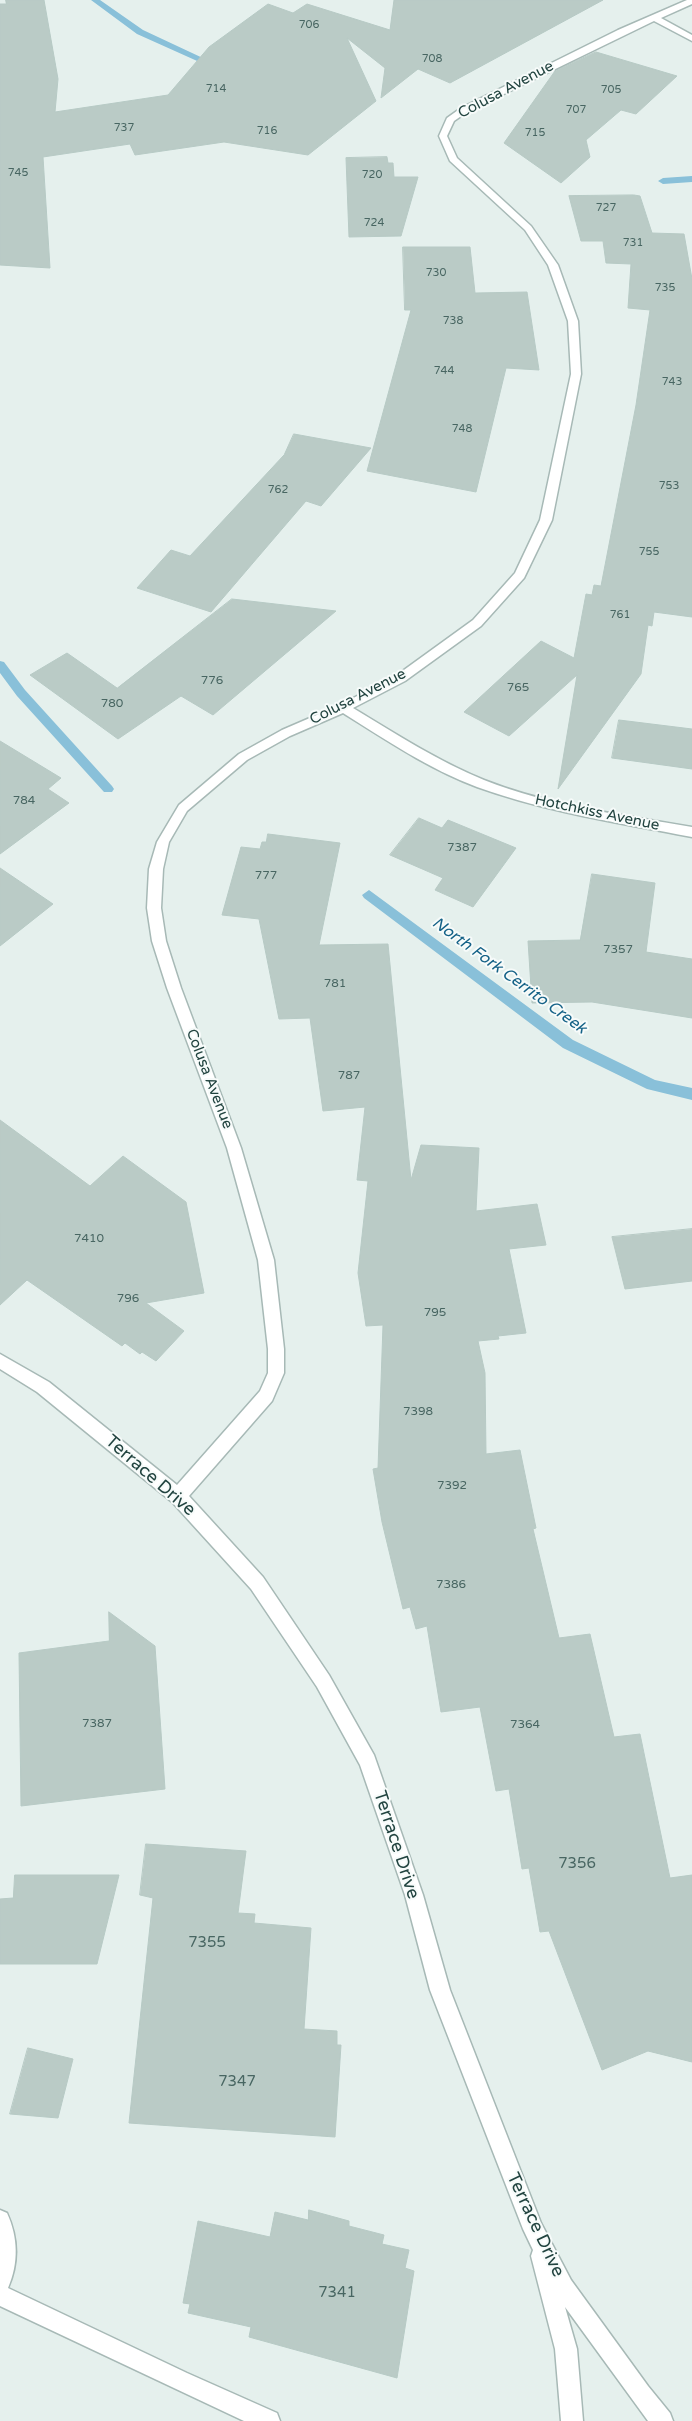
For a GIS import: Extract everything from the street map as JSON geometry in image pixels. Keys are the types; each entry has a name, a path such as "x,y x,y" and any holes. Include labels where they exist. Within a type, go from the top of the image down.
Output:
{"street":[{"name":"Colusa Avenue","path":"178,1496 266,1396 276,1373 276,1348 266,1260 234,1148 174,988 159,941 154,908 156,869 163,842 183,808 243,757 286,733 344,708 402,678 477,623 520,575 546,520 576,374 573,321 552,266 528,228 453,159 443,136 450,120 464,110 654,17 692,1"},
{"path":"654,17 692,38"},
{"name":"Hotchkiss Avenue","path":"344,708 416,752 480,783 555,807 692,832"},
{"name":"Terrace Drive","path":"0,1361 43,1387 178,1496 257,1583 323,1682 368,1762 414,1895 440,1990 533,2228 564,2287 640,2394 662,2421"},
{"path":"0,2220 6,2236 6,2265 0,2283"},
{"path":"533,2228 566,2349 572,2421"},
{"path":"0,2295 179,2381 269,2421"}],"building":[{"path":"6,0 44,0 58,79 55,112 168,95 209,47 268,4 293,13 307,4 390,30 394,0 603,0 450,83 418,69 381,98 385,68 347,38 376,101 308,155 224,142 135,155 130,144 43,157 50,268 0,265 0,4 6,4"},
{"path":"596,52 677,76 636,114 621,110 586,140 590,157 561,183 504,143 555,71"},
{"path":"387,157 388,163 393,163 394,177 418,177 401,236 349,237 346,158"},
{"path":"569,196 640,196 652,233 684,234 692,279 692,617 654,612 652,626 648,625 641,674 558,789 577,675 509,736 464,712 541,641 574,658 586,594 592,595 594,585 601,586 636,405 650,310 628,308 631,264 606,263 603,241 581,241"},
{"path":"403,247 470,247 475,293 527,292 539,370 506,368 476,492 367,471 411,310 405,310"},
{"path":"294,434 371,448 321,506 306,501 211,612 137,588 171,550 190,556 284,455"},
{"path":"232,599 336,611 213,715 181,696 118,739 30,675 67,653 117,688"},
{"path":"619,720 692,729 692,769 612,758"},
{"path":"0,741 61,778 48,789 69,803 0,854"},
{"path":"419,818 442,828 448,820 516,848 473,907 435,890 443,878 390,855"},
{"path":"268,834 340,843 319,945 388,944 411,1180 421,1145 479,1148 476,1211 537,1204 546,1245 509,1249 526,1333 498,1336 499,1339 478,1341 485,1373 486,1454 520,1450 536,1528 533,1529 559,1638 590,1634 614,1737 640,1734 670,1878 692,1875 692,2062 648,2051 602,2070 549,1931 540,1932 529,1868 522,1869 509,1789 496,1791 480,1707 441,1712 427,1626 416,1629 410,1607 403,1609 382,1522 373,1469 378,1468 383,1325 366,1326 358,1273 368,1181 357,1180 365,1107 323,1111 310,1018 279,1019 259,919 222,915 241,847 260,849 262,842 266,842"},
{"path":"0,868 53,904 0,946"},
{"path":"592,874 655,883 646,952 692,959 692,1018 592,1002 532,1003 528,941 580,940"},
{"path":"0,1120 90,1186 123,1156 186,1202 204,1293 146,1303 184,1331 156,1361 142,1352 140,1354 125,1343 122,1346 27,1280 0,1305"},
{"path":"692,1229 692,1281 625,1289 612,1237"},
{"path":"109,1612 155,1646 165,1789 21,1806 19,1653 109,1641"},
{"path":"146,1844 246,1851 238,1913 255,1914 254,1923 311,1928 304,2029 337,2031 337,2045 341,2045 335,2137 129,2123 153,1898 140,1895"},
{"path":"15,1875 119,1875 97,1964 0,1964 0,1899 13,1898"},
{"path":"28,2048 73,2059 58,2118 10,2114"},
{"path":"309,2210 349,2221 349,2226 384,2235 382,2244 409,2250 405,2268 414,2271 397,2378 249,2337 251,2327 188,2313 190,2304 183,2303 198,2221 270,2237 275,2212 308,2220"}],"waterway":[{"name":"North Fork Cerrito Creek","path":"95,0 140,32 218,67"},
{"name":"North Fork Cerrito Creek","path":"663,181 692,179"},
{"name":"North Fork Cerrito Creek","path":"0,665 21,693 108,789"},
{"name":"North Fork Cerrito Creek","path":"369,895 568,1044 652,1085 692,1094"}]}
